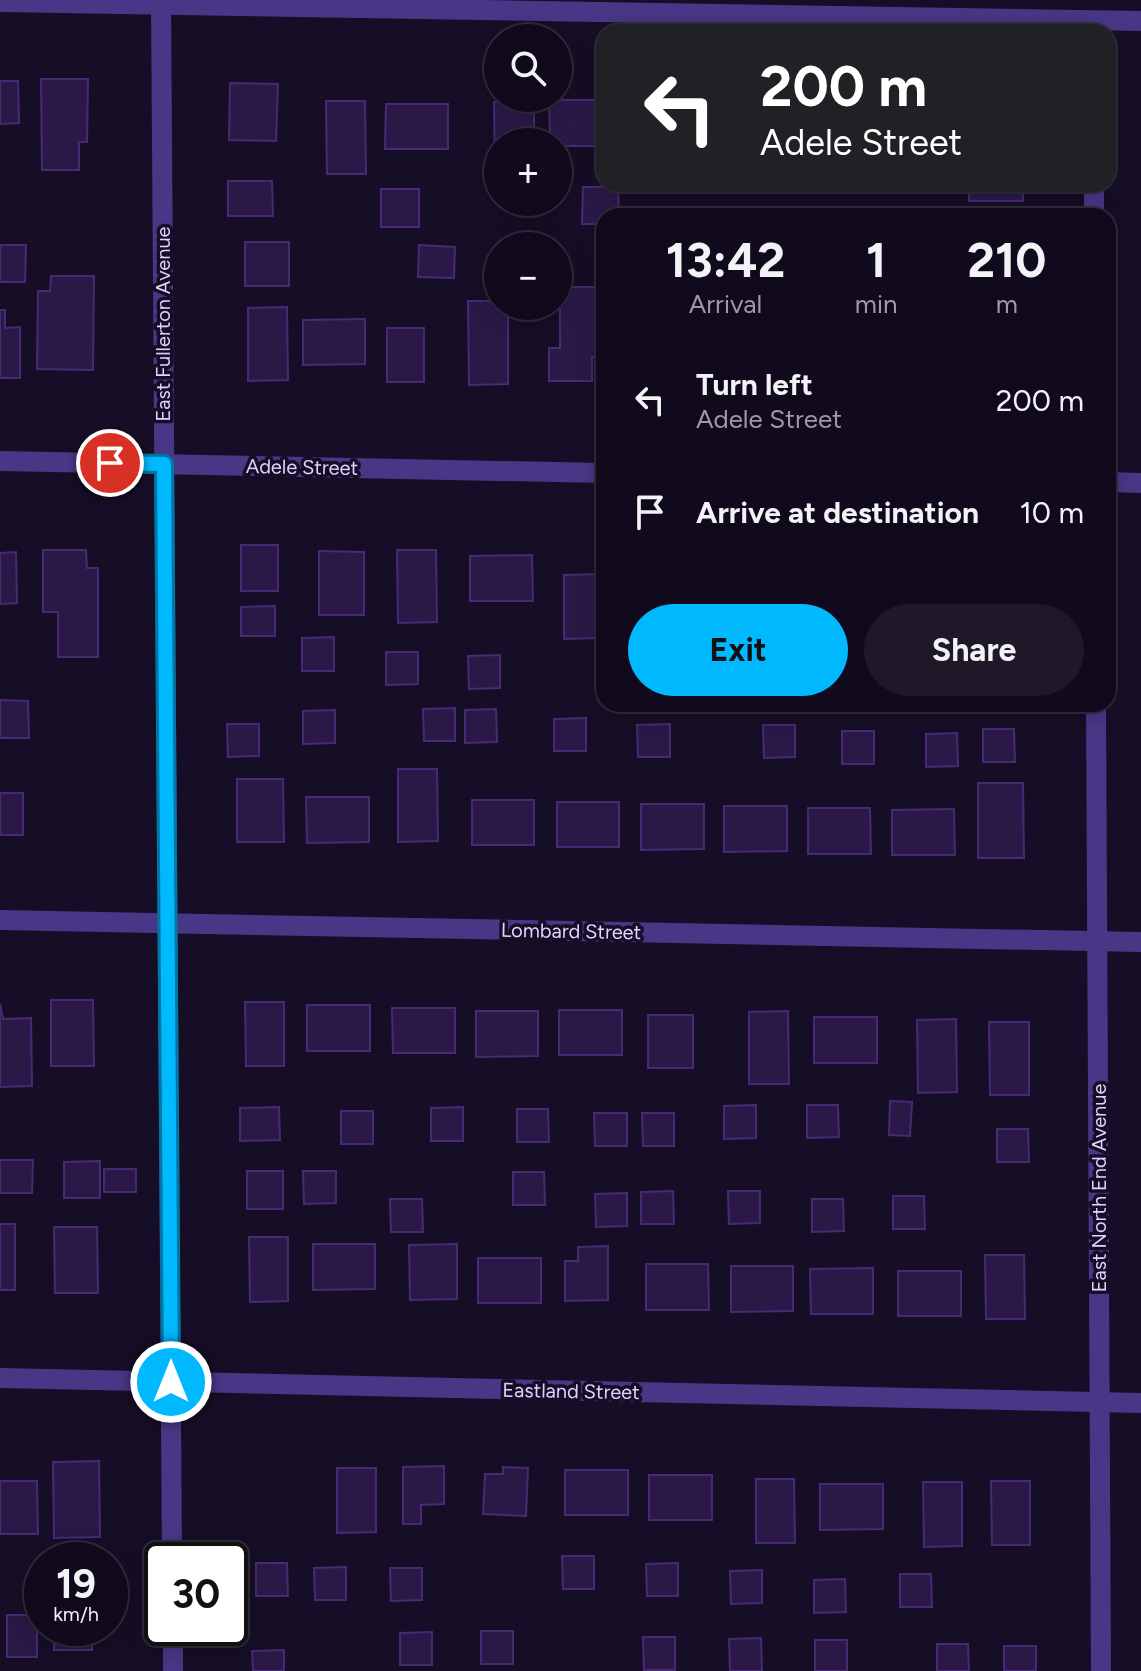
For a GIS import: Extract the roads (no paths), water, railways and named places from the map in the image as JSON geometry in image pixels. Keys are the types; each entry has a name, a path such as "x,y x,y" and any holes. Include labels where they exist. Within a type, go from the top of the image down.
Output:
{"street":[{"path":"0,2 1093,17 1141,21"},
{"name":"East Fullerton Avenue","path":"161,3 172,1542"},
{"name":"Adele Street","path":"0,461 596,473"},
{"path":"1116,482 1141,483"},
{"name":"East North End Avenue","path":"1096,712 1101,1671"},
{"name":"Lombard Street","path":"0,920 1141,942"},
{"name":"Eastland Street","path":"0,1378 1141,1403"},
{"path":"173,1646 173,1671"}]}
